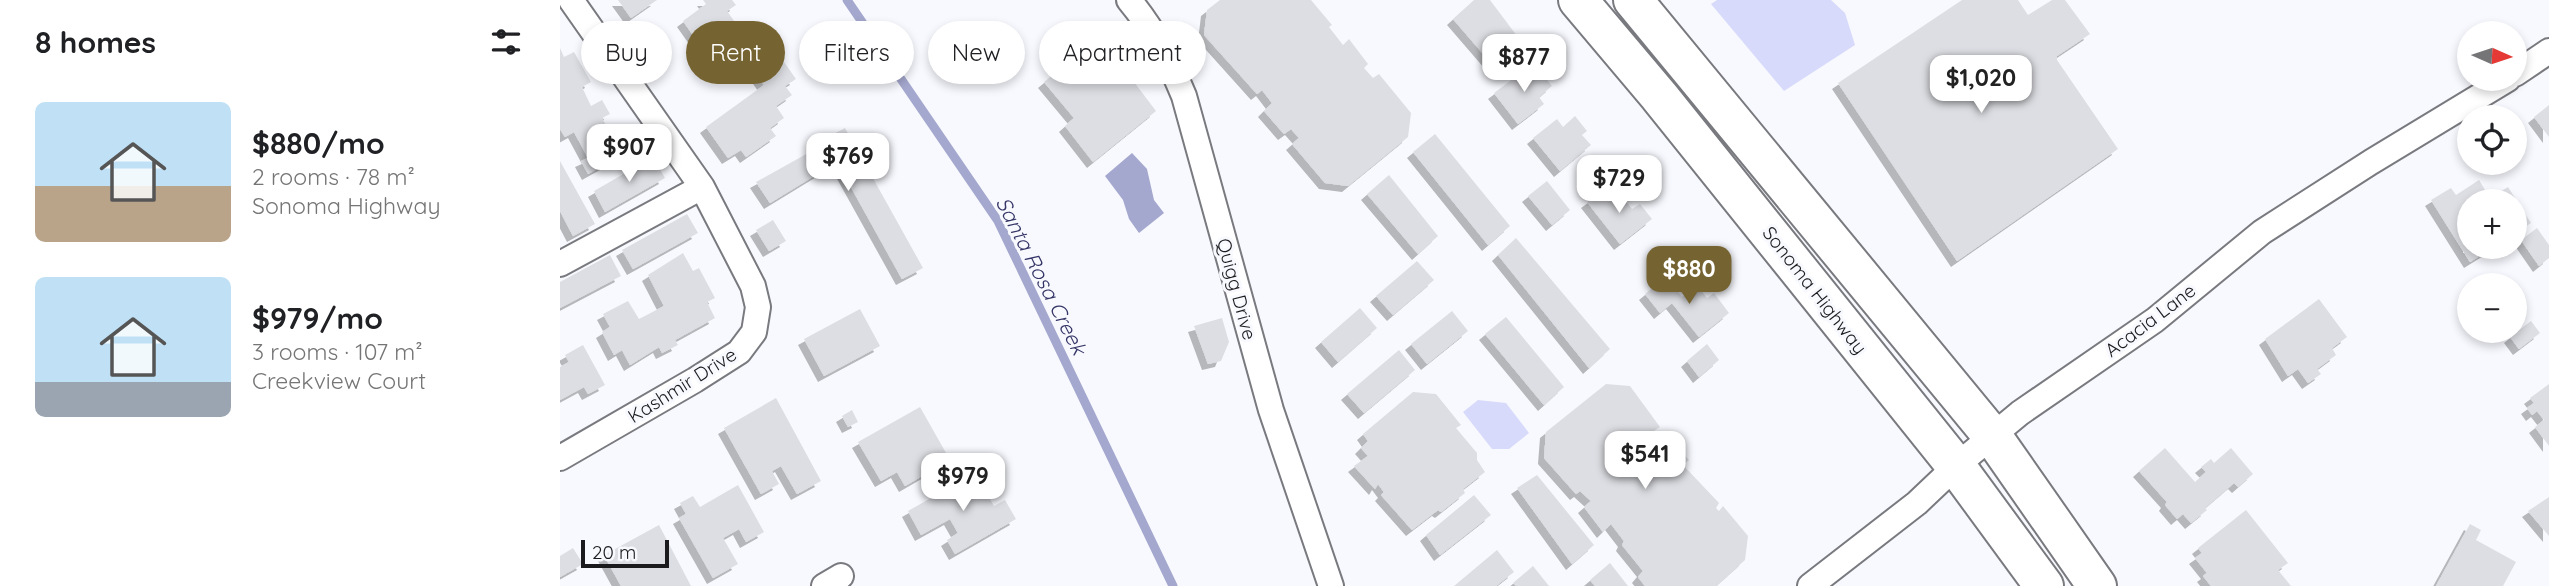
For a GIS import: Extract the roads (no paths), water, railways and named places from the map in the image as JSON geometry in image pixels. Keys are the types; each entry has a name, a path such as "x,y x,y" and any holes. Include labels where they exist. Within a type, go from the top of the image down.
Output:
{"main road":[{"name":"Sonoma Highway","path":"1578,0 1660,96 1955,466 2044,586"},
{"path":"1633,0 1993,437 2097,586"}],"street":[{"name":"Kashmir Drive","path":"560,458 739,352 754,332 758,307 753,286 702,187 571,0"},
{"name":"Quigg Drive","path":"1129,0 1149,24 1166,52 1184,96 1271,410 1331,586"},
{"path":"2527,66 2549,51"},
{"name":"Acacia Lane","path":"1810,586 1917,503 1955,466 2020,413 2155,320 2262,232 2488,91"},
{"path":"562,260 702,187"}],"waterway":[{"name":"Santa Rosa Creek","path":"847,0 998,221 1173,586"}]}
